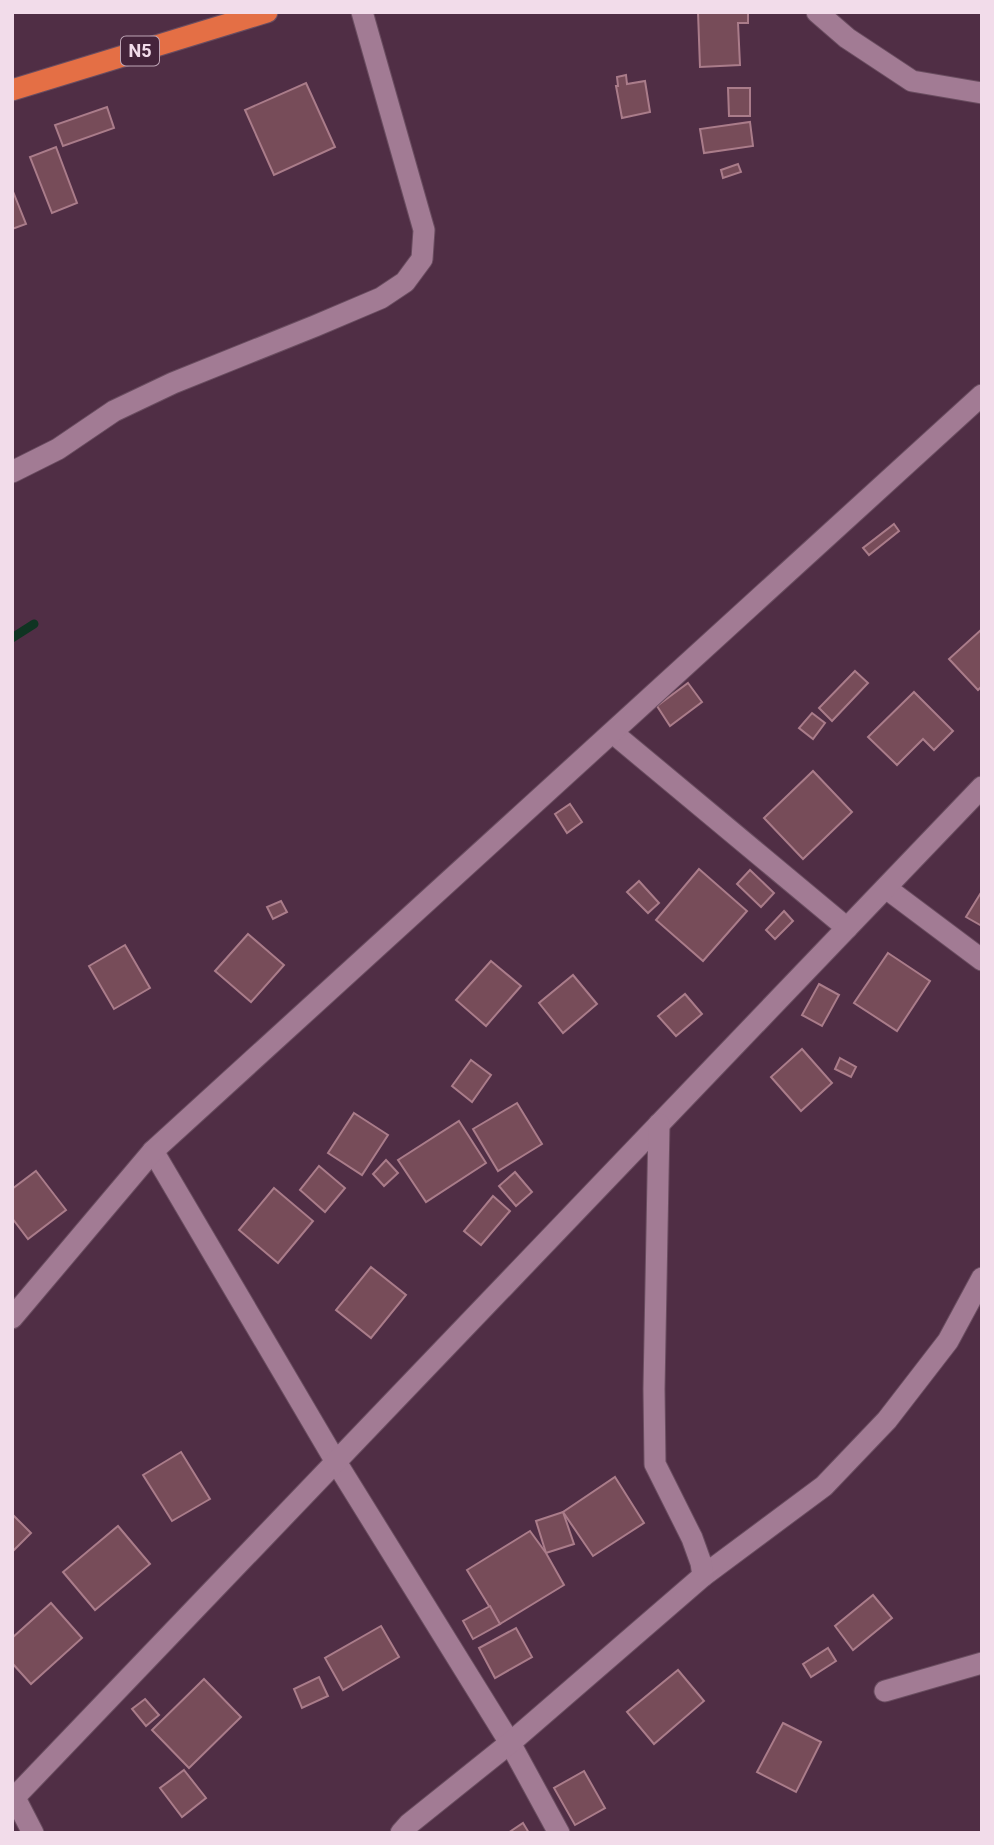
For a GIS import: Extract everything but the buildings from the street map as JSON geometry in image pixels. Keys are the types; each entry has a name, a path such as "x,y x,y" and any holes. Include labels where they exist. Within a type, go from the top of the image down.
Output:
{"highway":[{"name":"N5","path":"12,90 267,12"}],"street":[{"path":"12,472 58,449 114,411 173,383 381,298 405,282 422,259 424,230 362,12"},
{"path":"817,12 848,38 912,81 982,93"},
{"path":"12,1318 153,1151 982,395"},
{"path":"612,733 847,928"},
{"path":"33,1833 13,1799 982,787"},
{"path":"886,888 982,960"},
{"path":"659,1124 655,1464 692,1538 703,1576"},
{"path":"153,1151 336,1462 510,1744 559,1833"},
{"path":"401,1833 510,1744 703,1576 824,1486 887,1420 948,1341 982,1278"},
{"path":"885,1691 982,1663"}],"waterway":[{"path":"12,638 34,624"}]}
